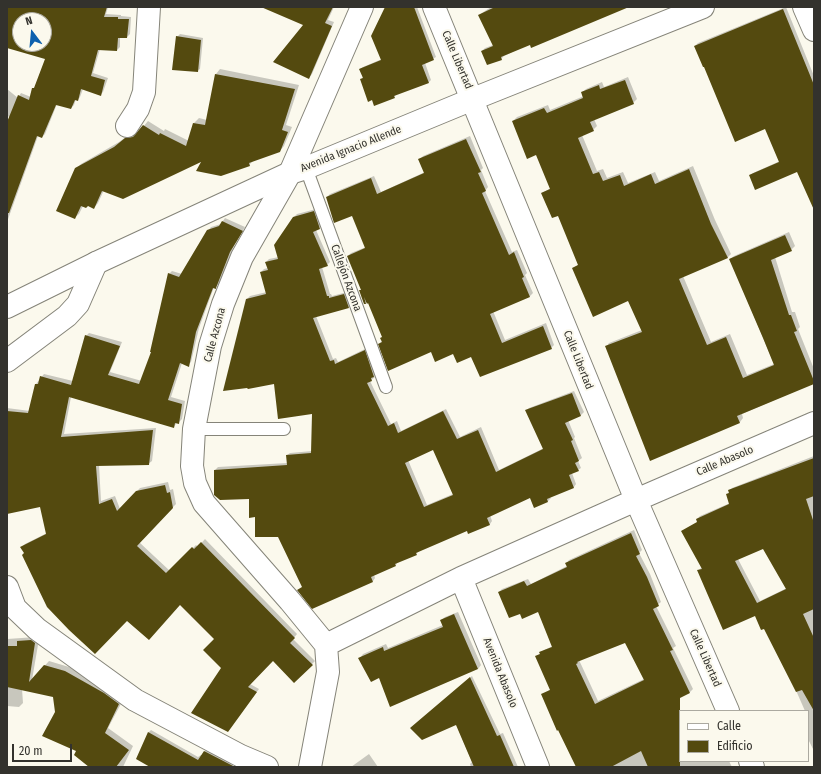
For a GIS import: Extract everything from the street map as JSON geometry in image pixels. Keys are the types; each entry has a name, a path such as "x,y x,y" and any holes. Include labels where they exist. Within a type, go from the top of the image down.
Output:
{"street":[{"path":"127,126 138,110 144,92 149,7"},
{"name":"Calle Azcona","path":"326,645 290,601 204,503 195,483 192,466 194,430 210,346 223,304 242,256 298,170 362,7"},
{"name":"Calle Libertad","path":"434,7 473,99 559,315 636,500 728,710"},
{"name":"Avenida Ignacio Allende","path":"9,302 298,170 703,7"},
{"path":"804,7 814,30"},
{"path":"7,360 67,316 78,304 96,263"},
{"name":"Calle Abasolo","path":"636,500 814,423"},
{"path":"310,767 328,672 326,645 461,578 636,500"},
{"name":"Avenida Abasolo","path":"461,578 538,767"},
{"path":"7,587 15,608 37,630 135,700 241,756 267,767"}],"lane":[{"name":"Callejón Azcona","path":"298,170 386,387"},
{"path":"194,430 284,429"}],"building":[{"path":"7,7 107,7 104,17 129,19 127,38 118,38 117,51 98,50 91,76 105,80 101,96 81,89 78,101 75,100 71,109 56,105 42,138 37,136 9,213 7,213 7,122 18,95 29,100 32,88 34,88 45,59 21,52 52,52 52,12 12,12 12,49 7,48"},
{"path":"261,7 333,7 325,23 332,26 309,79 273,62 303,25"},
{"path":"385,7 414,7 434,60 422,65 429,83 394,96 395,98 374,106 372,100 368,102 360,79 363,78 359,69 381,60 371,36"},
{"path":"495,7 629,7 531,48 530,45 501,57 502,60 487,65 481,51 493,46 478,15"},
{"path":"783,9 814,85 814,210 797,172 755,190 749,175 779,162 765,129 735,142 694,46"},
{"path":"176,36 201,40 198,72 172,70"},
{"path":"215,74 295,89 282,130 288,132 280,152 249,163 250,166 221,176 196,171 201,162 123,199 102,191 94,209 88,206 86,208 81,206 75,219 56,211 75,168 114,147 125,138 133,137 143,125 159,135 160,133 186,146 193,123 205,125"},
{"path":"625,80 634,104 590,122 594,131 578,138 593,174 599,172 603,181 620,175 624,186 651,174 655,184 689,169 711,224 728,258 679,279 707,345 726,337 743,378 774,365 729,259 785,235 792,251 771,260 789,315 791,315 797,331 794,332 814,381 814,384 737,416 740,423 650,461 605,346 642,332 628,301 593,317 572,268 578,265 558,216 552,218 541,193 550,189 536,155 527,159 512,121 544,108 547,113 583,98 581,92 599,85 600,89"},
{"path":"466,139 481,172 478,173 486,191 482,193 509,255 514,252 530,297 490,314 502,343 543,326 552,349 480,377 471,357 457,363 453,354 435,362 431,352 388,371 378,344 382,342 380,338 382,337 364,297 366,304 364,304 359,290 361,290 347,256 365,248 352,216 334,223 326,197 371,178 377,194 424,173 418,159"},
{"path":"314,211 320,229 313,232 328,266 319,269 327,296 329,296 329,298 344,294 349,308 313,318 330,361 334,360 335,364 365,350 374,377 371,378 372,381 367,383 388,426 394,423 398,433 443,411 457,439 478,430 496,472 543,449 525,410 572,393 581,416 565,423 573,440 571,441 579,461 575,463 579,471 569,475 574,488 547,499 548,502 534,508 530,498 487,518 490,525 468,534 467,531 416,553 417,555 395,564 396,566 371,577 373,582 312,609 297,590 302,587 278,537 255,537 255,517 249,518 249,499 220,500 214,495 214,470 287,465 286,455 311,453 312,414 278,419 274,384 248,389 223,391 246,299 266,294 260,272 268,270 265,262 278,259 274,245 293,217","holes":["433,450 453,495 424,507 405,463"]},
{"path":"222,221 243,231 230,252 216,289 213,288 196,332 189,367 180,363 168,400 182,404 179,424 175,423 174,428 69,397 61,437 153,430 149,465 96,466 99,504 112,499 117,511 136,491 165,485 167,493 170,492 173,508 137,546 166,573 192,547 194,549 201,542 295,638 290,643 313,665 294,683 273,661 248,687 257,692 228,732 191,713 221,668 203,650 214,639 180,605 149,640 127,621 95,654 47,607 22,555 24,553 20,547 46,534 40,507 7,514 7,411 28,413 35,384 38,384 40,376 71,385 85,335 120,346 108,375 139,384 151,352 168,273 179,277 207,230 219,226"},
{"path":"814,458 814,496 806,499 814,523 814,609 803,614 814,638 814,711 802,690 796,692 764,629 761,630 755,616 723,630 697,570 702,569 681,531 697,522 696,519 729,504 726,494 729,493 728,490","holes":["763,549 786,589 757,603 735,561"]},
{"path":"631,533 640,554 636,556 647,577 659,606 653,609 673,650 670,651 690,693 680,698 680,767 648,767 641,751 611,767 576,767 558,730 557,731 541,694 550,690 535,656 540,654 539,652 552,647 538,612 522,619 520,614 509,618 498,592 524,581 527,586 567,567 565,563","holes":["625,643 644,680 595,704 576,664 578,663 577,662"]},
{"path":"454,614 478,669 390,707 379,678 371,682 358,658 383,647 384,651 443,627 440,620"},
{"path":"31,640 35,643 29,682 44,665 65,671 104,693 119,704 105,733 129,750 116,767 89,767 74,755 76,751 42,736 55,712 53,697 7,687 7,646 17,646 17,641"},
{"path":"470,677 497,736 500,735 514,767 474,767 456,725 422,740 410,728"},
{"path":"148,732 198,760 204,751 235,767 150,767 136,759"}]}
